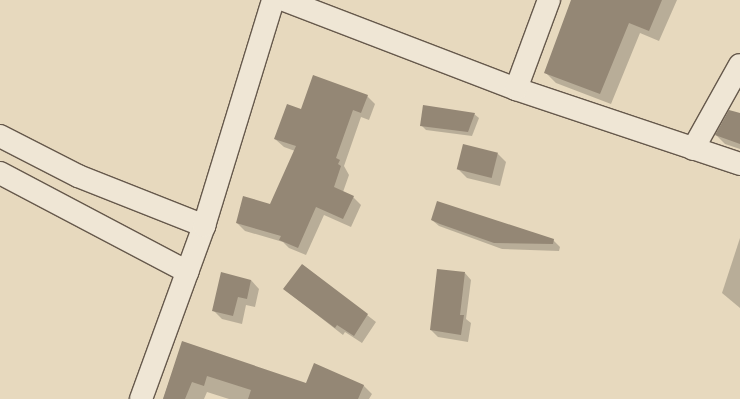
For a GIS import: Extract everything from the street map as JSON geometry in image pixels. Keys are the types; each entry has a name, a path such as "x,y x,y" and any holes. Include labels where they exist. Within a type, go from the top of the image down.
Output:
{"street":[{"path":"141,399 204,226 273,0"},
{"path":"284,0 516,89 740,164"},
{"path":"516,89 549,0"},
{"path":"693,149 740,65"},
{"path":"0,136 78,176 204,226"},
{"path":"0,173 59,202 188,272"}],"building":[{"path":"571,0 662,0 649,31 629,23 600,94 544,73"},
{"path":"313,75 368,95 361,113 353,110 336,158 340,160 338,164 341,166 334,187 354,196 343,219 316,207 298,248 279,240 281,236 236,223 243,196 270,204 296,146 274,139 287,104 301,109"},
{"path":"423,105 475,113 468,132 420,126"},
{"path":"729,110 740,113 740,144 715,135"},
{"path":"463,144 498,153 492,178 457,169"},
{"path":"437,201 554,239 553,244 494,243 440,224 431,220"},
{"path":"302,264 368,314 354,336 337,325 335,328 283,289"},
{"path":"437,269 465,272 460,315 464,315 461,335 430,330"},
{"path":"221,272 251,280 247,299 238,297 233,316 212,311"},
{"path":"182,341 306,383 314,363 364,385 358,399 248,399 251,390 207,376 204,386 192,382 185,399 163,399"}]}
